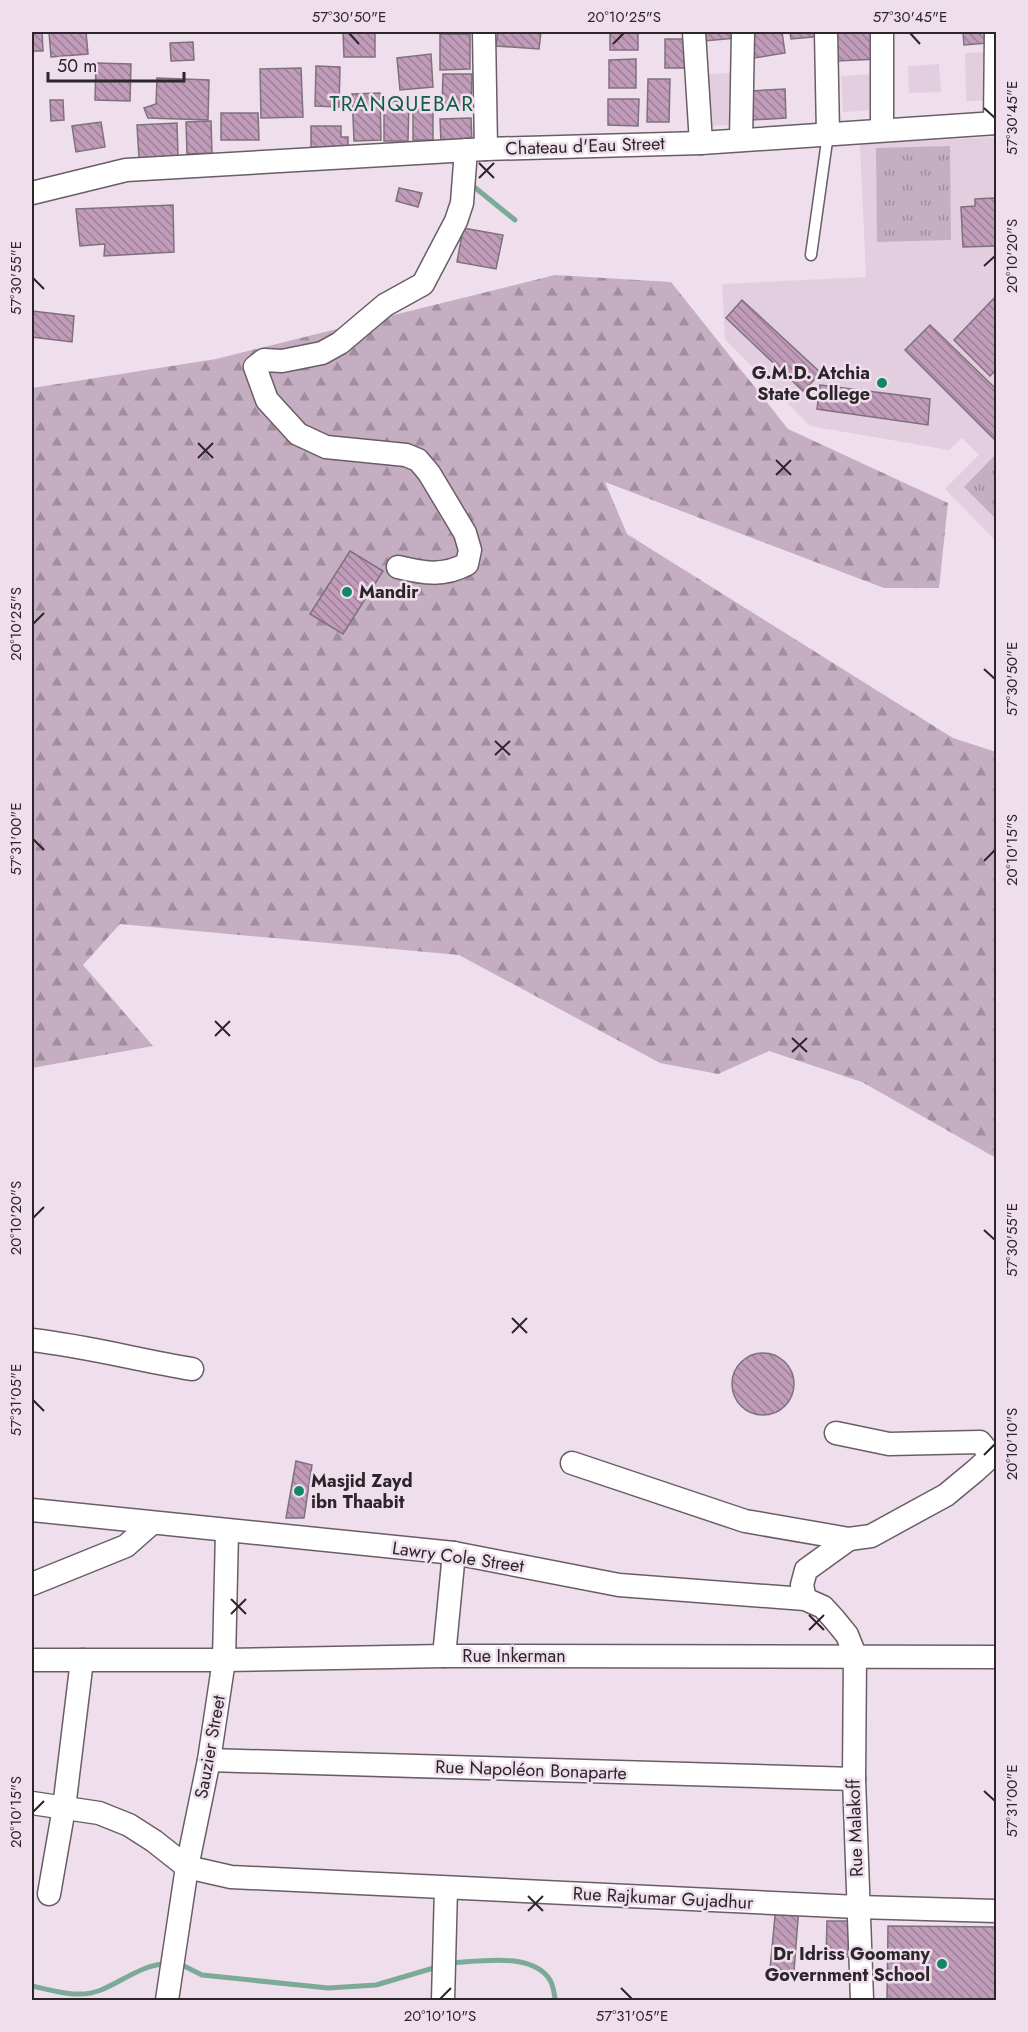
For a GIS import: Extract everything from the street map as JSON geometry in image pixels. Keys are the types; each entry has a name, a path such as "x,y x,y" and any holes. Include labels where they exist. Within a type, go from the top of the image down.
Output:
{"street":[{"path":"398,567 427,573 455,570 467,564 470,550 465,533 429,472 418,460 406,455 326,447 298,434 267,400 255,367 264,360 282,361 322,353 340,344 385,305 423,284 456,221 476,149 484,32"},
{"path":"694,32 701,143"},
{"path":"741,140 743,32"},
{"path":"826,32 828,134"},
{"path":"882,32 882,130"},
{"path":"996,32 996,123"},
{"name":"Chateau d'Eau Street","path":"32,193 126,170 476,149 701,143 996,123"},
{"path":"32,1340 70,1344 192,1369"},
{"path":"572,1463 745,1521 849,1539 871,1536 946,1495 986,1461 989,1454 980,1442 889,1444 836,1433"},
{"name":"Lawry Cole Street","path":"32,1510 454,1553 619,1585 805,1599 823,1607 834,1618 847,1635 855,1655"},
{"path":"32,1584 126,1546 152,1523"},
{"name":"Sauzier Street","path":"167,2001 187,1867 209,1760 224,1660 228,1531"},
{"path":"805,1599 802,1586 806,1570 849,1539"},
{"path":"444,1656 454,1553"},
{"name":"Rue Malakoff","path":"855,1655 854,1779 862,2001"},
{"name":"Rue Inkerman","path":"32,1660 224,1660 444,1656 996,1657"},
{"path":"49,1894 64,1808 82,1660"},
{"name":"Rue Napoléon Bonaparte","path":"209,1760 854,1779"},
{"path":"32,1803 99,1813 129,1825 187,1867"},
{"name":"Rue Rajkumar Gujadhur","path":"187,1867 231,1877 858,1907 996,1911"},
{"path":"443,2001 446,1888"}],"lane":[{"path":"811,255 828,134"}],"shaded area":[{"path":"989,52 990,101 966,101 965,53"},
{"path":"939,64 941,92 909,93 908,66"},
{"path":"733,73 735,125 707,126 705,74"},
{"path":"874,74 876,110 843,112 841,76"},
{"name":"G.M.D. Atchia State College","path":"996,137 996,541 945,489 979,455 962,438 949,450 810,426 725,339 722,284 866,277 860,144"}],"green space":[{"path":"950,146 951,240 877,242 876,148"},
{"path":"555,275 671,282 788,429 948,503 939,588 884,588 605,482 627,534 953,738 996,752 996,1158 862,1082 769,1051 718,1074 660,1063 459,955 120,924 83,965 153,1046 32,1068 32,388 216,359"},
{"path":"996,454 996,519 964,487"}],"building":[{"path":"32,32 42,32 43,51 32,51"},
{"path":"49,32 86,32 88,54 51,57"},
{"path":"343,32 375,32 375,57 344,57"},
{"path":"498,32 541,32 539,49 496,46"},
{"path":"610,32 638,32 638,50 610,50"},
{"path":"703,32 736,32 736,38 704,41"},
{"path":"750,32 782,32 785,53 754,58"},
{"path":"790,32 823,32 823,36 791,39"},
{"path":"836,32 877,32 878,59 837,61"},
{"path":"963,32 986,32 987,43 964,45"},
{"path":"440,34 470,34 470,69 440,70"},
{"path":"665,39 692,39 692,68 665,68"},
{"path":"193,42 194,60 171,61 170,43"},
{"path":"431,54 433,87 400,90 397,58"},
{"path":"636,59 636,88 609,88 609,60"},
{"path":"96,63 131,64 130,101 95,100"},
{"path":"316,66 340,67 339,107 315,106"},
{"path":"301,68 303,117 261,118 260,69"},
{"path":"443,74 472,74 471,108 442,108"},
{"path":"157,78 209,80 208,120 148,118 144,108 156,104"},
{"path":"648,79 670,79 669,122 647,122"},
{"path":"785,89 786,118 752,120 751,91"},
{"path":"380,93 381,140 354,141 352,94"},
{"path":"608,99 639,99 638,126 608,125"},
{"path":"50,100 63,100 64,120 51,121"},
{"path":"384,101 409,101 408,141 384,141"},
{"path":"433,109 433,140 413,140 413,110"},
{"path":"221,113 258,113 259,140 221,140"},
{"path":"471,118 472,142 441,143 440,119"},
{"path":"211,121 212,153 187,154 186,122"},
{"path":"101,122 105,147 76,152 72,126"},
{"path":"177,123 178,156 139,158 137,125"},
{"path":"311,126 341,126 341,137 348,137 348,149 311,149"},
{"path":"399,188 422,193 418,207 396,201"},
{"path":"994,198 996,201 996,246 963,247 961,207 975,206 975,199"},
{"path":"173,205 174,252 104,256 105,244 80,246 76,209"},
{"path":"463,228 503,235 496,269 457,262"},
{"path":"996,296 996,370 990,376 954,340"},
{"path":"742,300 821,373 803,391 726,318"},
{"path":"32,311 74,316 72,342 32,337"},
{"path":"930,325 994,387 996,385 995,440 905,350"},
{"path":"820,385 930,399 928,425 817,409"},
{"name":"Mandir","path":"350,551 383,571 343,634 310,614"},
{"path":"763,1353 780,1358 785,1362 789,1367 794,1384 789,1401 785,1406 780,1410 763,1415 746,1410 741,1406 737,1401 732,1384 737,1367 741,1362 746,1358"},
{"name":"Masjid Zayd ibn Thaabit","path":"296,1461 312,1465 304,1518 286,1518"},
{"path":"776,1905 799,1907 794,1971 770,1969"},
{"path":"827,1921 847,1921 852,1927 852,1949 848,1949 849,1957 826,1957"},
{"name":"Dr Idriss Goomany Government School","path":"888,1926 996,1927 996,2000 887,2000"}],"waterway":[{"path":"473,182 473,186 515,220"},
{"path":"449,1963 504,1960 531,1965 542,1971 550,1980 555,1998 553,2000"},
{"path":"32,1986 66,1993 93,1993 142,1970 167,1964"},
{"path":"176,1965 184,1966 202,1975 328,1988 376,1985 437,1967"}],"place":[{"name":"G.M.D. Atchia State College","path":"882,383"},
{"name":"Mandir","path":"347,592"},
{"name":"Masjid Zayd ibn Thaabit","path":"299,1491"},
{"name":"Dr Idriss Goomany Government School","path":"942,1964"}],"district":[{"name":"TRANQUEBAR","path":"402,104"}]}
